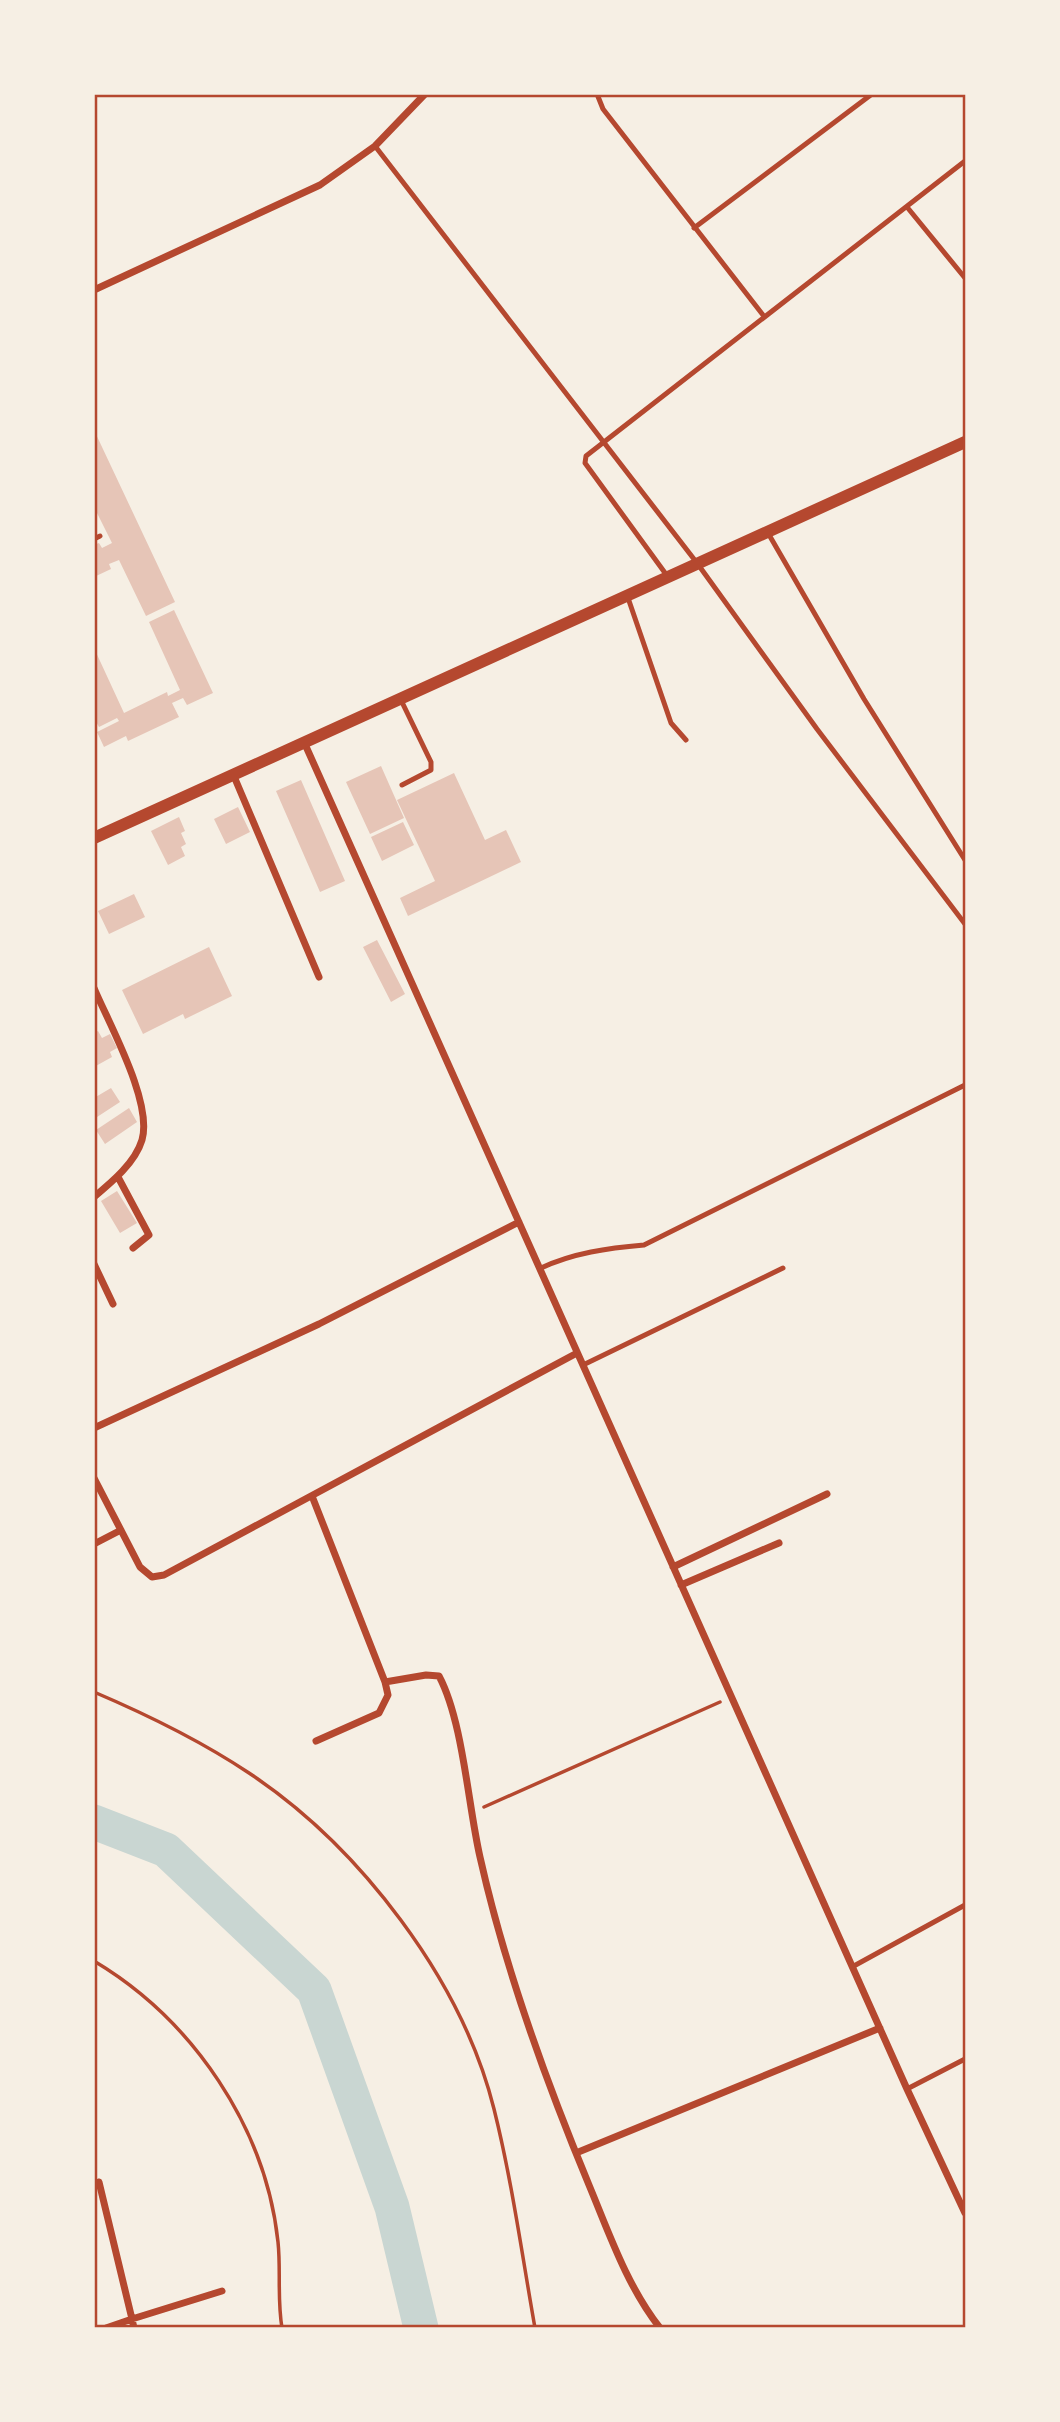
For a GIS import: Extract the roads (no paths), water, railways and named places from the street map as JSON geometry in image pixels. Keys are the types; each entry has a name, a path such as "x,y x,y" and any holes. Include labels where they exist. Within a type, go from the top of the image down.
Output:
{"street":[{"path":"94,290 320,185 375,146 425,94"},
{"path":"94,838 965,442"},
{"path":"304,741 852,1967 965,2213"},
{"path":"233,774 319,977"},
{"path":"94,988 133,1082 144,1120 142,1140 118,1177 94,1197"},
{"path":"118,1177 149,1235 133,1248"},
{"path":"94,1429 311,1328 519,1222"},
{"path":"94,1264 113,1304"},
{"path":"94,1478 140,1567 152,1577 164,1576 577,1353"},
{"path":"673,1567 827,1494"},
{"path":"312,1496 388,1695 379,1713 316,1741"},
{"path":"94,1544 121,1530"},
{"path":"681,1585 779,1543"},
{"path":"385,1682 426,1675 439,1676 451,1702 481,1861 529,2028 576,2153 625,2271 660,2328"},
{"path":"576,2153 880,2028"},
{"path":"99,2182 133,2323"},
{"path":"106,2328 133,2323 222,2291"}],"lane":[{"path":"597,94 603,109 763,315"},
{"path":"694,228 872,94"},
{"path":"375,146 697,563 817,729 965,924"},
{"path":"668,577 585,463 586,456 763,315 965,161"},
{"path":"907,207 965,278"},
{"path":"766,532 864,699 965,860"},
{"path":"627,595 671,723 686,740"},
{"path":"400,698 431,762 432,770 402,785"},
{"path":"541,1268 560,1259 608,1248 644,1245 965,1085"},
{"path":"583,1365 783,1268"},
{"path":"852,1967 965,1905"},
{"path":"907,2089 965,2059"}],"waterway":[{"path":"94,1822 166,1850 314,1990 392,2207 421,2328"}]}
